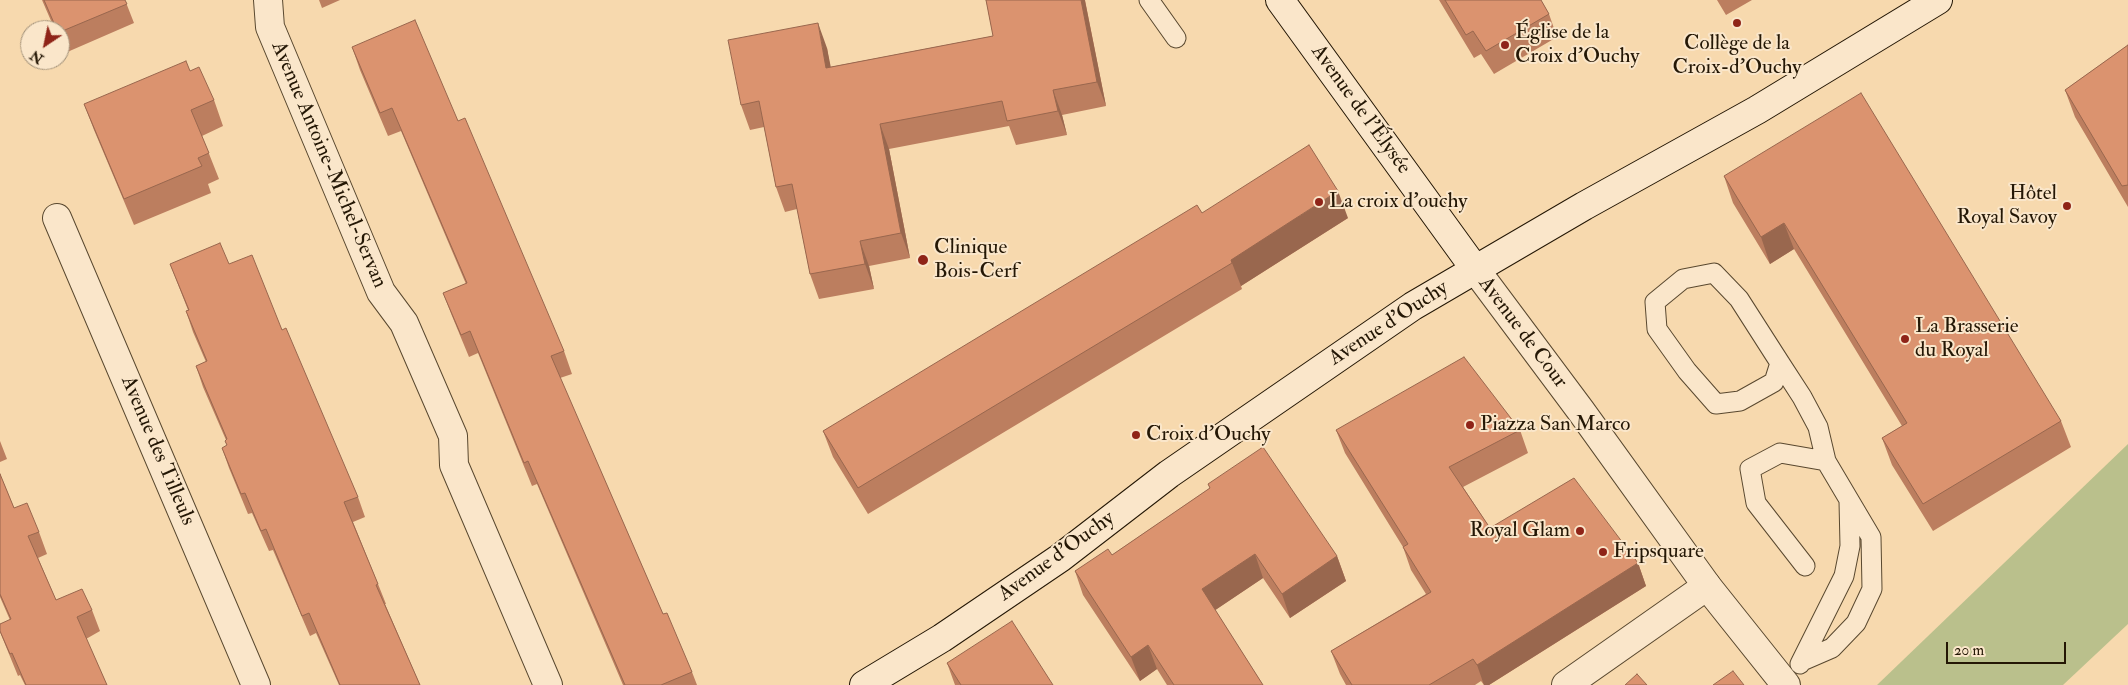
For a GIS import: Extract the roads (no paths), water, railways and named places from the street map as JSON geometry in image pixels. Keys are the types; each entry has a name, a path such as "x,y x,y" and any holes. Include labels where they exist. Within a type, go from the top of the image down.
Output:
{"street":[{"name":"Avenue Antoine-Michel-Servan","path":"268,0 270,27 381,292 404,323 449,427 452,436 454,465 548,685"},
{"name":"Avenue de l'Élysée","path":"1280,0 1475,269"},
{"name":"Avenue d'Ouchy","path":"864,685 942,638 1060,558 1169,474 1407,310 1475,269 1757,110 1938,0"},
{"name":"Avenue des Tilleuls","path":"58,218 256,685"},
{"name":"Avenue de Cour","path":"1475,269 1706,586 1784,683"},
{"path":"1566,685 1706,586"}],"lane":[{"path":"1150,0 1176,38"},
{"path":"1780,363 1774,382 1740,401 1716,404 1687,371 1657,329 1655,302 1683,279 1714,273 1739,299 1780,363 1818,427 1826,461 1871,537 1872,589 1856,623 1832,648 1802,661"},
{"path":"1806,566 1756,503 1750,469 1780,453 1826,461"},
{"path":"1784,683 1802,661 1844,576 1850,546 1849,500"}],"place":[{"name":"Collège de la Croix-d'Ouchy","path":"1737,23"},
{"name":"Église de la Croix d’Ouchy","path":"1505,45"},
{"name":"La croix d'ouchy","path":"1319,202"},
{"name":"Hôtel Royal Savoy","path":"2067,206"},
{"name":"Clinique Bois-Cerf","path":"923,260"},
{"name":"La Brasserie du Royal","path":"1905,339"},
{"name":"Piazza San Marco","path":"1470,425"},
{"name":"Croix d'Ouchy","path":"1136,435"},
{"name":"Royal Glam","path":"1580,531"},
{"name":"Fripsquare","path":"1603,552"}]}
